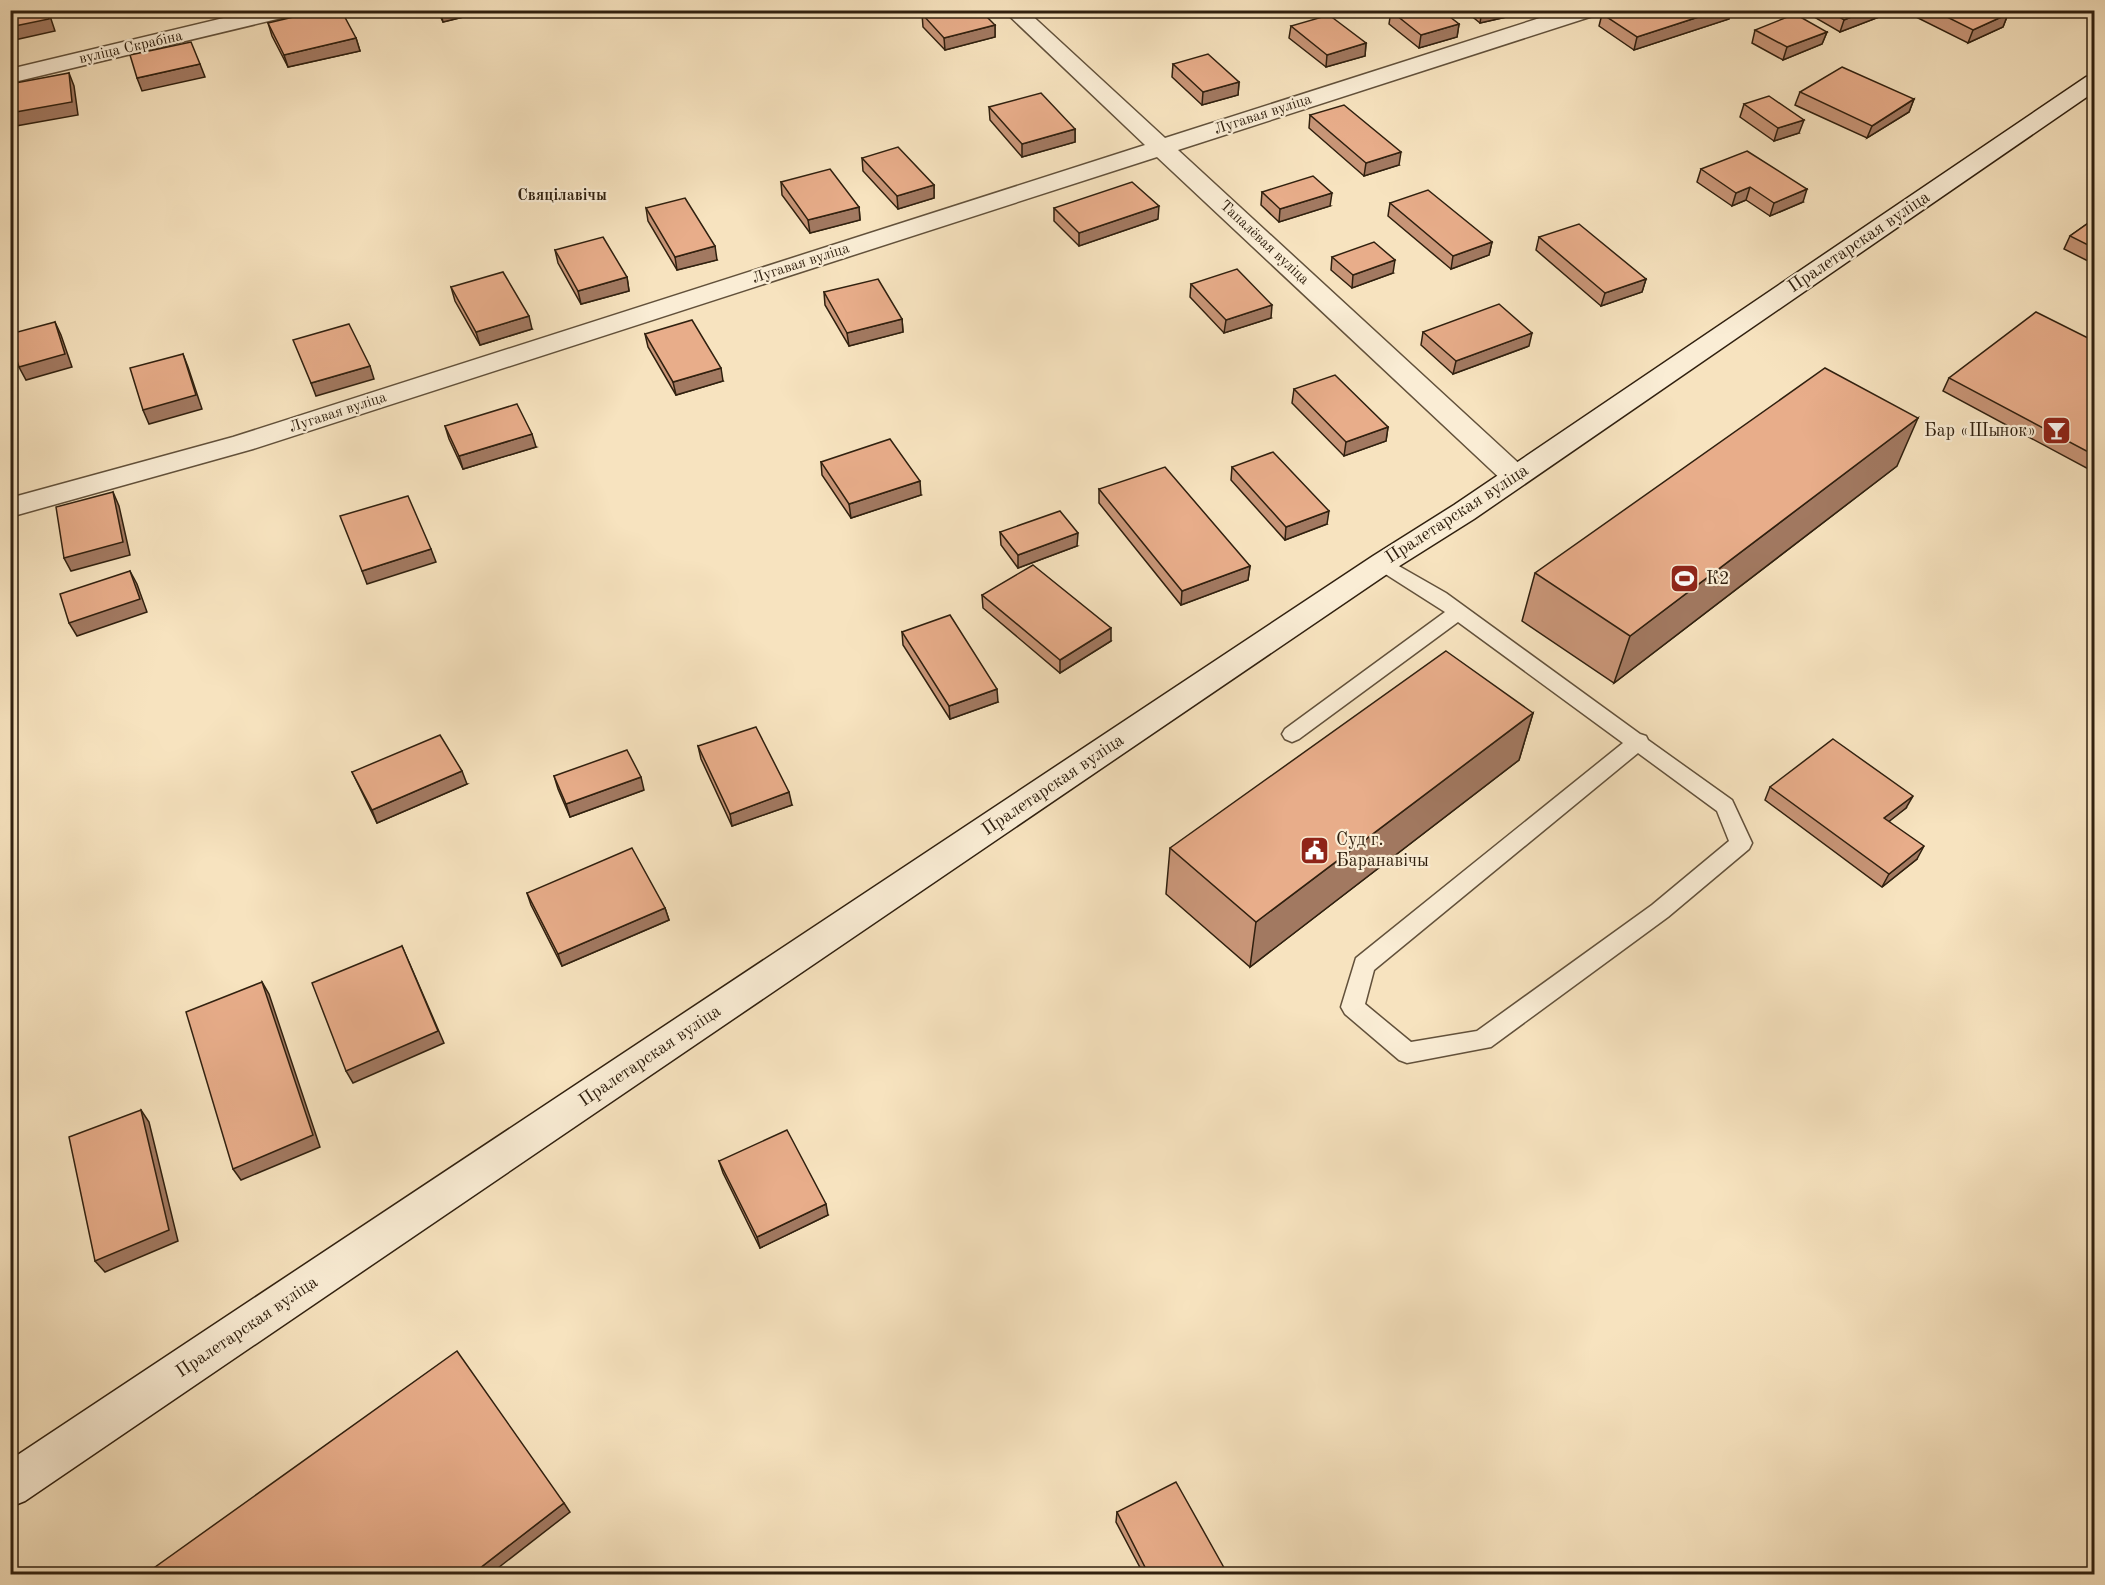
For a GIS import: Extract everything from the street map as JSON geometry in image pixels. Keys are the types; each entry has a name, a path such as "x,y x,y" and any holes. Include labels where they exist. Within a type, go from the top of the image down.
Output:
{"street":[{"name":"вуліца Скрабіна","path":"10,76 286,10"},
{"name":"Тапалёвая вуліца","path":"1013,10 1515,476"},
{"name":"Лугавая вуліца","path":"10,508 243,443 1588,10"},
{"name":"Пралетарская вуліца","path":"10,1486 1515,476 2094,82"}],"lane":[{"path":"1383,563 1413,580 1639,741 1725,806 1741,843 1660,911 1483,1040 1407,1053 1353,1007 1364,965 1639,741"},
{"path":"1292,734 1458,612"}],"building":[{"path":"10,10 47,10 49,19 10,27"},
{"path":"323,10 341,10 356,38 284,55 268,23"},
{"path":"937,10 980,10 995,25 944,38 922,14"},
{"path":"1441,10 1459,24 1421,35 1391,11"},
{"path":"1612,10 1720,10 1637,37 1602,14"},
{"path":"1828,10 1868,10 1844,20"},
{"path":"1933,10 2000,10 2008,14 1973,30"},
{"path":"1795,14 1827,32 1787,47 1755,30"},
{"path":"1329,15 1366,43 1327,55 1291,26"},
{"path":"191,42 200,64 137,78 130,55"},
{"path":"1208,54 1239,82 1203,92 1173,64"},
{"path":"1842,67 1914,99 1872,126 1800,92"},
{"path":"69,73 72,102 10,113 10,84"},
{"path":"1041,93 1075,129 1022,144 989,107"},
{"path":"1769,96 1804,120 1778,128 1744,104"},
{"path":"1344,105 1401,152 1366,163 1310,115"},
{"path":"898,147 934,185 897,196 862,158"},
{"path":"1747,151 1807,189 1774,203 1750,187 1736,193 1701,169"},
{"path":"830,169 859,207 808,220 781,182"},
{"path":"1313,176 1332,193 1280,209 1262,192"},
{"path":"1132,182 1159,206 1079,233 1054,208"},
{"path":"1428,190 1492,242 1453,256 1390,203"},
{"path":"685,198 715,246 675,257 646,208"},
{"path":"2094,219 2094,248 2070,236"},
{"path":"1579,224 1646,279 1605,293 1539,237"},
{"path":"603,237 627,277 578,291 555,250"},
{"path":"1374,242 1395,260 1353,275 1332,257"},
{"path":"1237,269 1272,305 1226,320 1191,284"},
{"path":"503,272 529,316 476,332 451,287"},
{"path":"878,279 902,319 847,333 824,292"},
{"path":"1499,304 1532,333 1456,361 1423,332"},
{"name":"Бар «Шынок»","path":"2036,312 2094,341 2094,455 1949,378"},
{"path":"692,320 721,368 673,382 645,334"},
{"path":"55,322 65,354 19,367 10,334"},
{"path":"349,324 370,366 311,383 293,340"},
{"path":"183,354 196,395 143,410 130,368"},
{"path":"1825,368 1918,418 1630,636 1535,573"},
{"path":"1335,375 1388,427 1346,442 1294,389"},
{"path":"517,404 532,434 459,456 445,426"},
{"path":"890,439 920,481 849,504 821,462"},
{"path":"1273,452 1329,511 1286,527 1232,467"},
{"path":"1165,467 1250,566 1182,591 1099,489"},
{"path":"113,492 123,542 64,558 56,507"},
{"path":"408,496 431,549 362,571 340,516"},
{"path":"1060,511 1078,533 1018,555 1000,532"},
{"path":"1033,565 1111,628 1060,660 982,595"},
{"path":"130,571 140,599 69,623 60,594"},
{"path":"950,615 997,689 949,706 902,632"},
{"path":"1446,651 1533,713 1256,922 1170,848"},
{"path":"756,727 789,792 730,814 698,746"},
{"path":"440,735 462,771 372,810 352,772"},
{"path":"1833,739 1913,796 1884,818 1924,846 1889,874 1770,787"},
{"path":"627,750 641,777 566,804 554,776"},
{"path":"632,848 665,908 558,954 527,893"},
{"path":"402,946 438,1031 346,1071 312,983"},
{"path":"262,982 313,1135 233,1169 186,1012"},
{"path":"141,1110 169,1230 95,1261 69,1137"},
{"path":"787,1130 826,1204 757,1237 719,1161"},
{"path":"457,1351 564,1503 471,1575 144,1575"},
{"path":"1176,1482 1227,1573 1225,1575 1149,1575 1117,1512"}],"place":[{"name":"Бар «Шынок»","path":"2057,431"},
{"name":"К2","path":"1685,579"},
{"name":"Суд г. Баранавічы","path":"1315,850"}],"district":[{"name":"Свяцілавічы","path":"562,196"}]}
